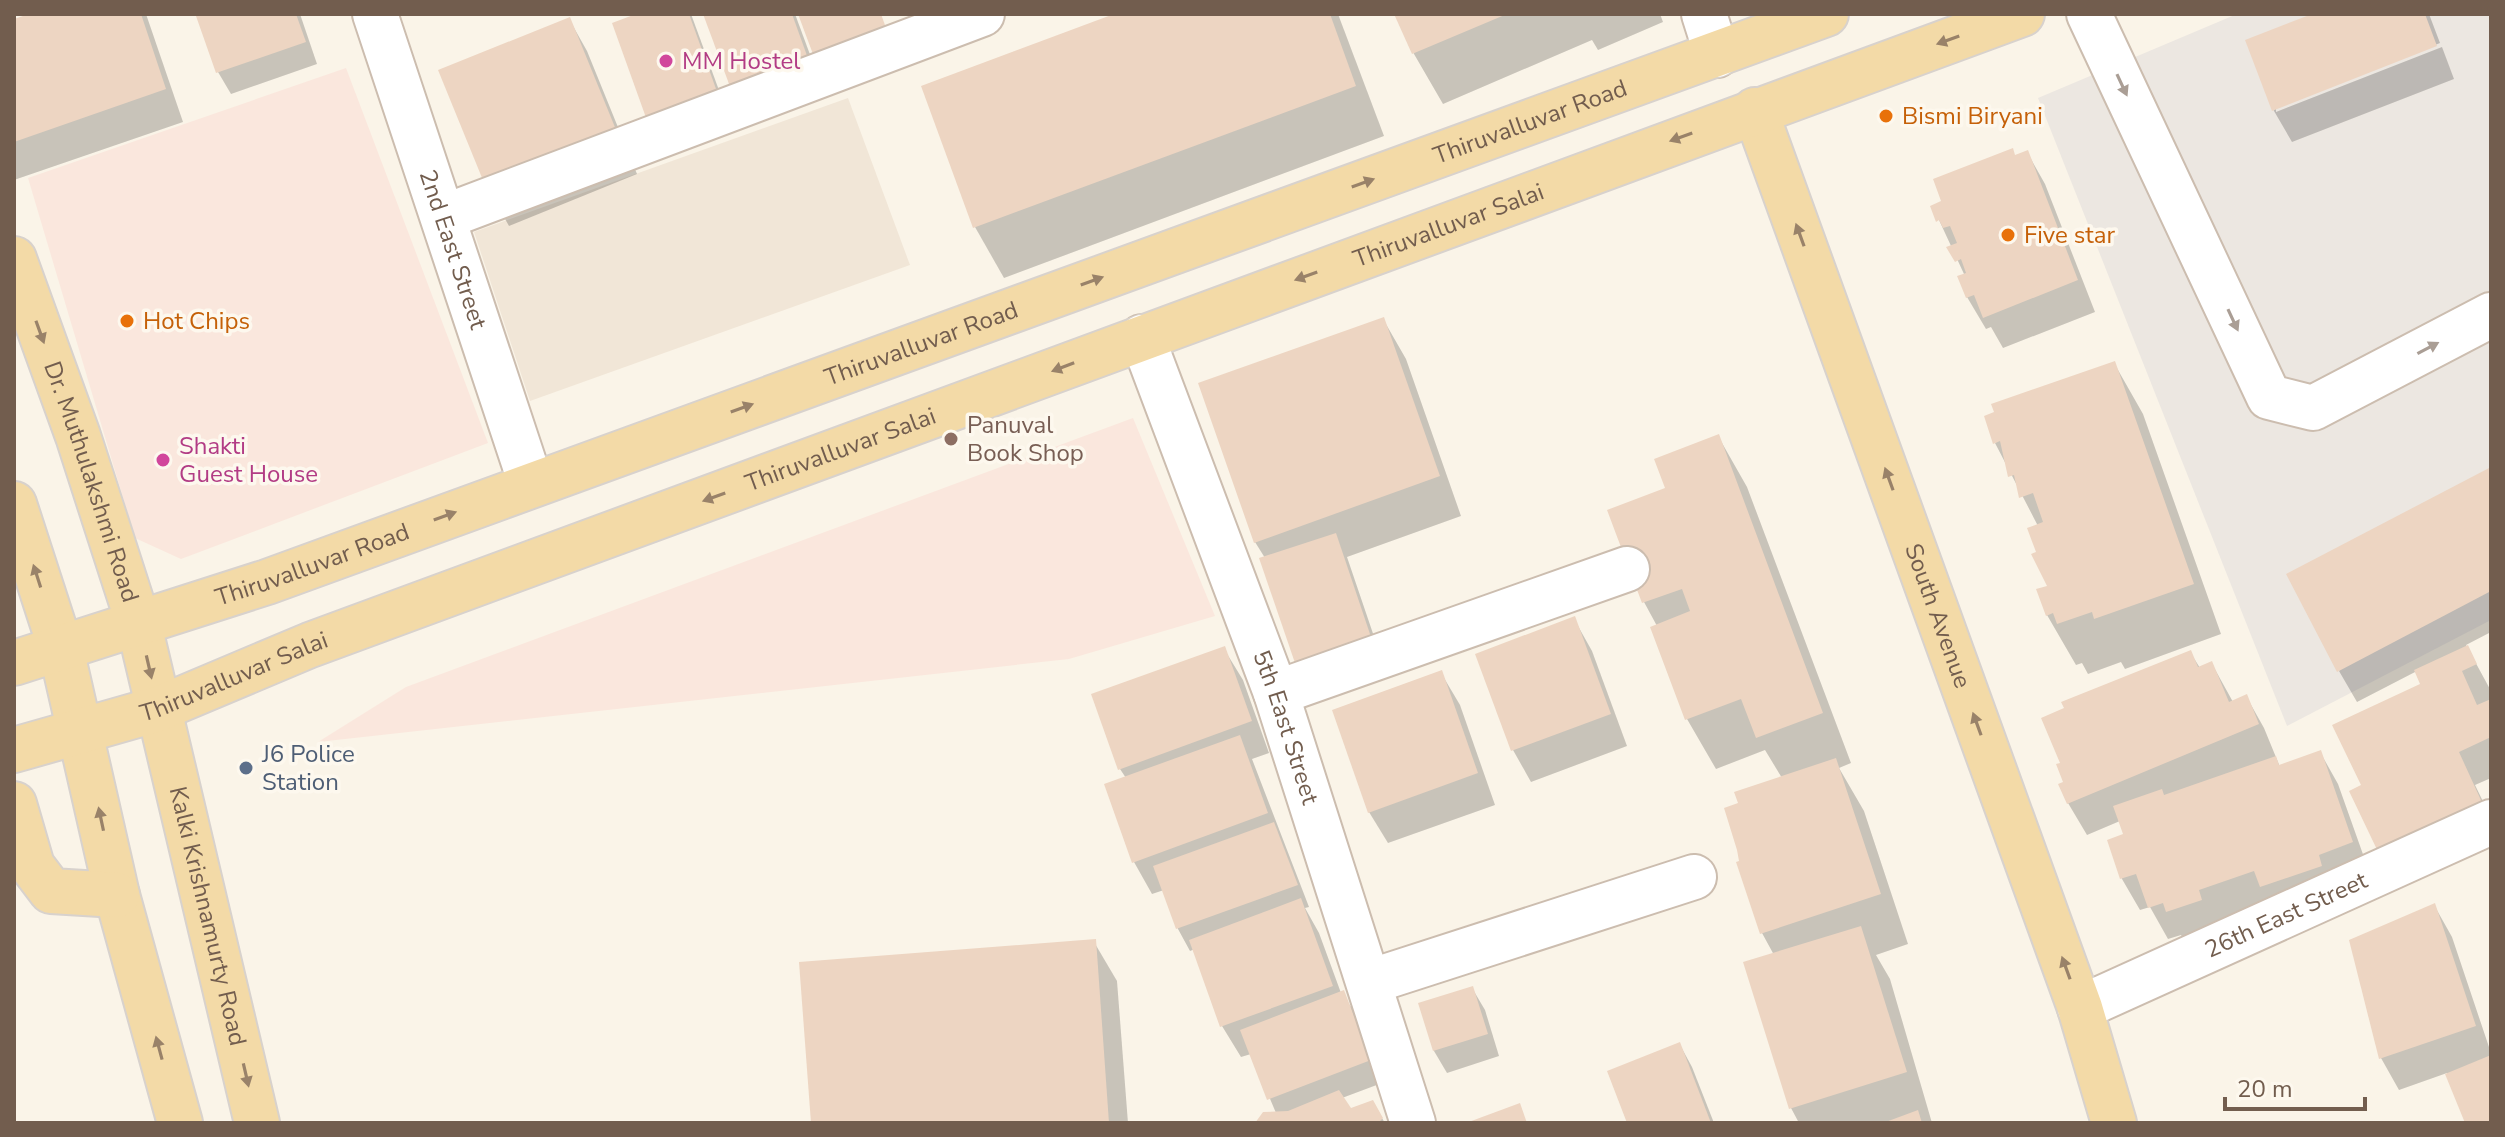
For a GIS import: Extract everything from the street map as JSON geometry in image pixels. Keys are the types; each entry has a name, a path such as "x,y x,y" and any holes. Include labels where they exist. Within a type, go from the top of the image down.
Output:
{"main road":[{"name":"Thiruvalluvar Road","path":"14,663 267,582 1826,14"},
{"path":"1755,110 2022,14"},
{"name":"Thiruvalluvar Salai","path":"14,750 158,709 310,645 1755,110"},
{"name":"South Avenue","path":"1755,110 2080,1008 2114,1123"},
{"name":"Dr. Muthulakshmi Road","path":"14,259 78,436 139,625 158,709"},
{"path":"14,504 61,649 117,895 180,1123"},
{"name":"Kalki Krishnamurty Road","path":"158,709 257,1123"},
{"path":"14,804 32,866 51,891 117,895"}],"street":[{"name":"2nd East Street","path":"375,14 531,484"},
{"path":"444,217 982,14"},
{"path":"1704,14 1717,55"},
{"path":"2089,14 2269,397 2313,408 2491,315"},
{"name":"5th East Street","path":"1142,337 1276,693 1413,1123"},
{"path":"1276,693 1627,569"},
{"name":"26th East Street","path":"2080,1008 2491,822"},
{"path":"1369,982 1694,877"}],"shaded area":[{"path":"2237,14 2491,14 2491,620 2287,726 2038,98"},
{"path":"346,68 488,443 181,559 135,538 28,178"},
{"path":"848,98 910,265 530,401 474,232"},
{"path":"1133,418 1215,616 1069,659 318,742 406,687"}],"building":[{"path":"29,14 141,14 166,89 14,142 14,19"},
{"path":"296,14 306,42 216,73 196,16"},
{"name":"MM Hostel","path":"636,14 689,14 720,100 649,126 612,23"},
{"path":"703,14 792,14 810,64 732,92"},
{"path":"798,14 881,14 890,39 817,65"},
{"path":"1114,14 1330,14 1356,86 973,228 921,86"},
{"path":"1394,14 1507,14 1412,54"},
{"path":"2312,14 2425,14 2437,46 2272,111 2245,40"},
{"path":"570,17 621,142 489,195 438,70"},
{"name":"Five star","path":"2013,148 2015,155 2028,150 2078,280 1983,318 1974,295 1966,298 1957,276 1966,273 1961,259 1955,262 1946,247 1957,243 1950,226 1943,228 1939,220 1936,222 1930,206 1941,201 1933,179"},
{"path":"1384,317 1440,476 1254,543 1198,383"},
{"path":"2115,361 2194,584 2094,619 2092,612 2057,624 2053,613 2046,616 2036,589 2047,586 2031,554 2036,552 2027,528 2043,522 2033,493 2019,498 2014,475 2008,477 2000,441 1993,444 1984,416 1994,412 1991,404"},
{"path":"1719,434 1823,713 1756,738 1741,699 1685,720 1650,627 1690,611 1682,589 1642,603 1607,510 1665,488 1654,459"},
{"path":"2491,467 2491,591 2337,672 2286,574"},
{"path":"1336,533 1372,640 1296,666 1259,558"},
{"path":"1575,616 1611,714 1511,751 1475,654"},
{"path":"2468,645 2477,664 2462,671 2477,705 2491,699 2491,737 2459,752 2485,809 2381,858 2349,791 2361,785 2332,725 2420,684 2414,670"},
{"path":"1225,646 1252,721 1118,770 1091,694"},
{"path":"2191,650 2198,667 2212,661 2229,702 2247,694 2259,724 2067,804 2058,784 2063,782 2056,764 2060,763 2041,718 2064,708 2061,702"},
{"path":"1442,670 1478,773 1368,813 1332,710"},
{"path":"1240,735 1268,813 1132,863 1104,784"},
{"path":"2321,750 2353,842 2319,855 2322,866 2260,887 2254,871 2199,890 2202,900 2166,912 2163,903 2148,908 2136,874 2120,879 2107,840 2123,834 2113,806 2162,789 2164,795 2276,756 2279,765"},
{"path":"1836,758 1881,894 1760,934 1736,862 1739,861 1737,850 1724,808 1738,803 1734,792"},
{"path":"1274,822 1298,885 1176,929 1153,866"},
{"path":"1301,898 1333,986 1220,1027 1189,940"},
{"path":"2435,903 2476,1026 2379,1059 2349,940"},
{"path":"1861,926 1907,1072 1789,1109 1743,962"},
{"path":"1096,939 1109,1123 811,1123 799,962"},
{"path":"1473,986 1488,1034 1433,1051 1418,1003"},
{"path":"1344,990 1371,1060 1267,1100 1240,1030"},
{"path":"1680,1042 1711,1123 1627,1123 1607,1071"},
{"path":"2491,1055 2491,1123 2465,1123 2445,1074"},
{"path":"1339,1090 1351,1108 1373,1100 1383,1118 1378,1123 1255,1123 1263,1112 1288,1111"},
{"path":"1520,1103 1527,1123 1466,1123"},
{"path":"1918,1110 1922,1123 1883,1123"}],"place":[{"name":"MM Hostel","path":"666,61"},
{"name":"Bismi Biryani","path":"1886,116"},
{"name":"Five star","path":"2008,235"},
{"name":"Hot Chips","path":"127,321"},
{"name":"Panuval Book Shop","path":"951,439"},
{"name":"Shakti Guest House","path":"163,460"},
{"name":"J6 Police Station","path":"246,768"}]}
